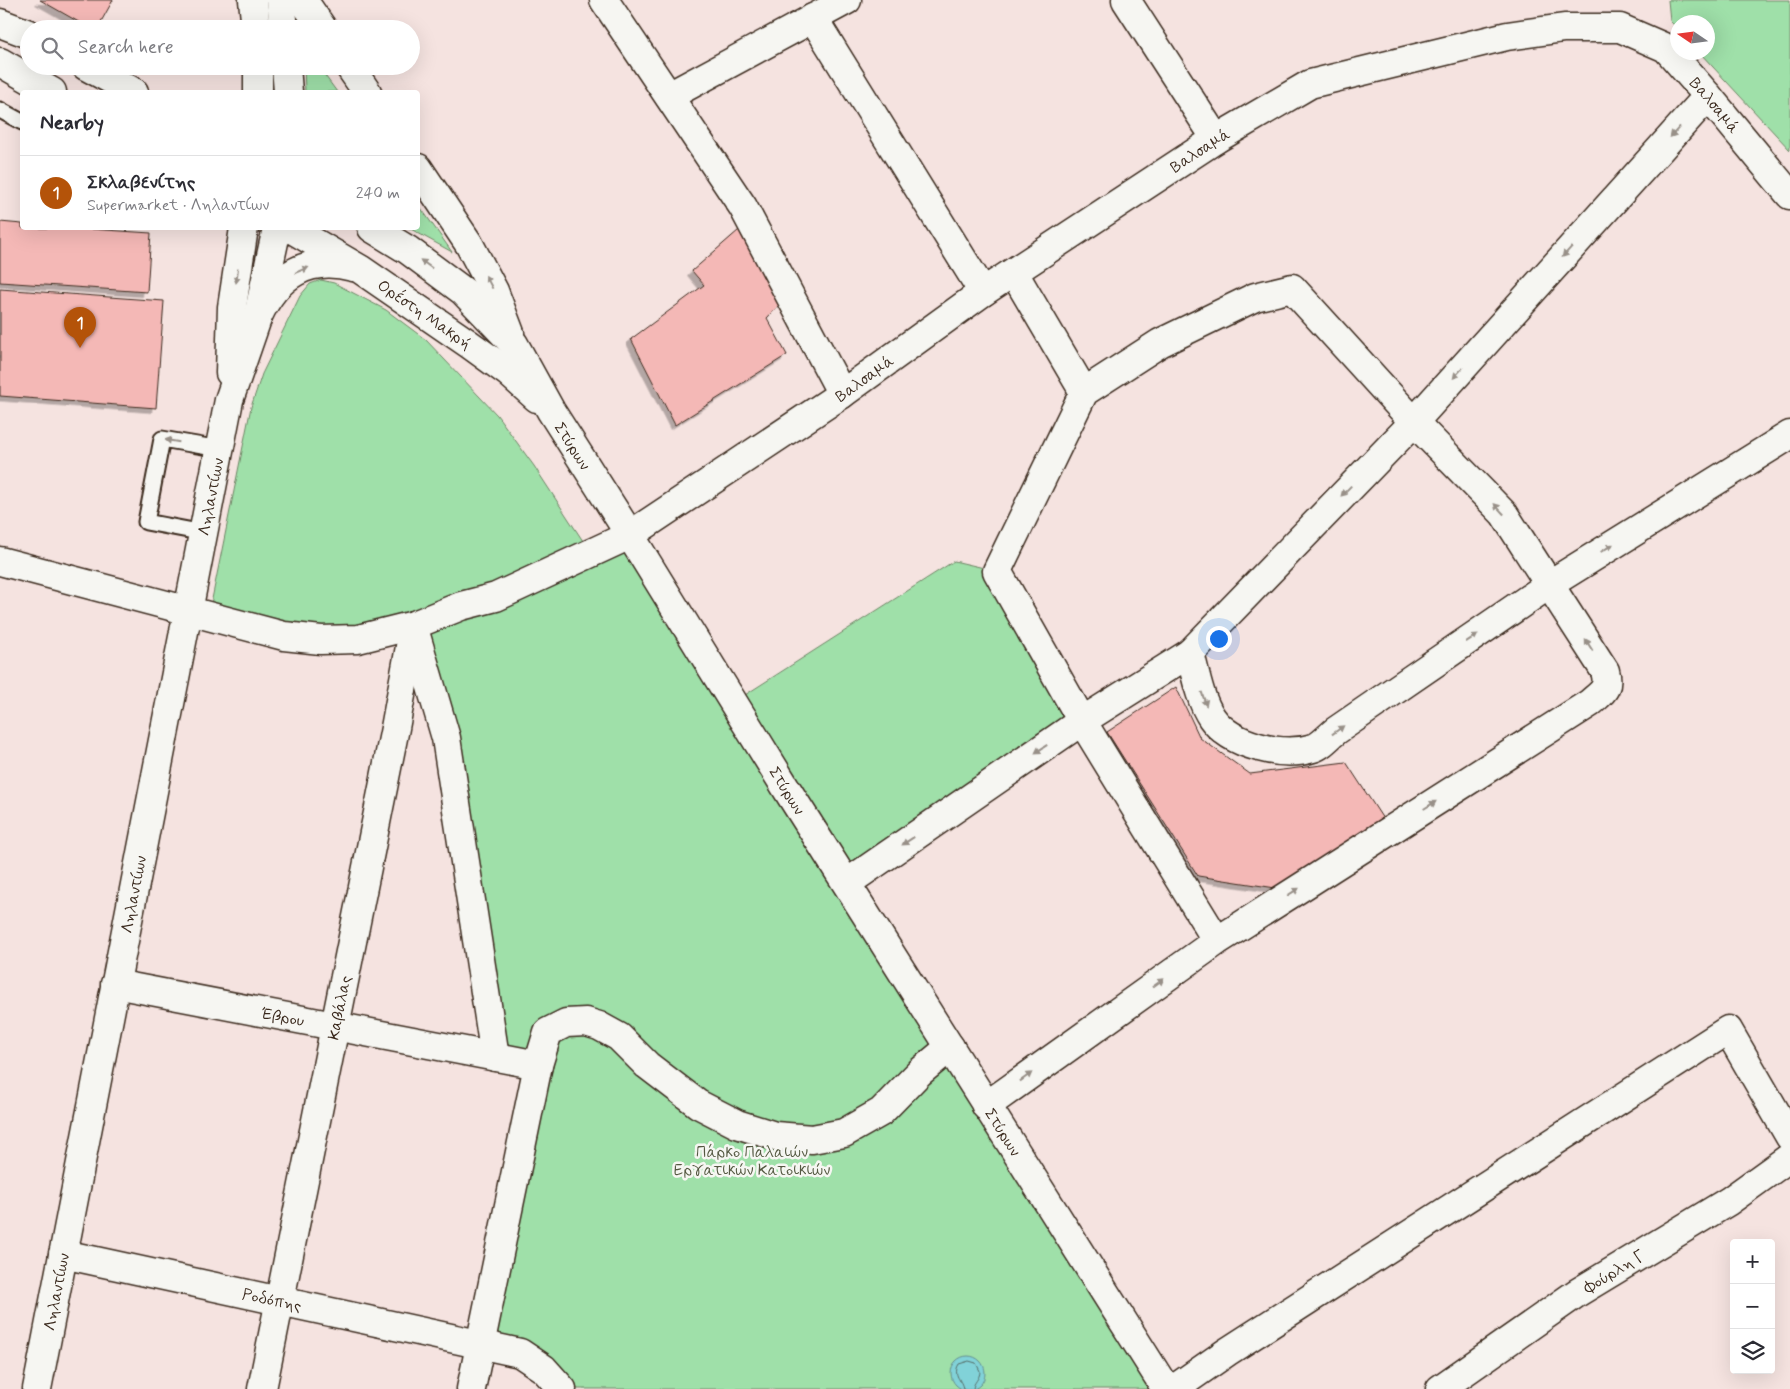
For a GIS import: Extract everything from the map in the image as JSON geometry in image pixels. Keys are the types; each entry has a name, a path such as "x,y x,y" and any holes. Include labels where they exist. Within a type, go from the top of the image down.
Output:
{"street":[{"path":"253,0 255,20"},
{"path":"281,0 283,20"},
{"path":"303,0 317,20"},
{"path":"604,0 743,207 842,394"},
{"path":"669,96 847,0"},
{"path":"1126,0 1216,139"},
{"path":"813,18 983,292"},
{"path":"0,22 20,30"},
{"name":"Βαλσαμά","path":"0,562 284,636 321,640 358,639 414,626 460,606 496,597 630,535 842,394 983,292 1216,139 1310,84 1506,36 1564,28 1620,28 1666,48 1790,195"},
{"path":"0,62 20,74"},
{"path":"23,75 49,90"},
{"path":"103,75 130,90"},
{"path":"258,75 258,90"},
{"path":"287,75 288,90"},
{"path":"355,75 366,90"},
{"path":"847,883 1082,721 1190,653 1414,422 1708,96"},
{"path":"420,171 469,244 494,291 514,344"},
{"name":"Ληλαντίων","path":"36,1389 229,400 232,308 244,230"},
{"name":"Ληλαντίων","path":"229,400 258,316 277,230"},
{"name":"Ορέστη Μακρή","path":"293,230 360,269 469,344 509,374 551,411"},
{"name":"Στύρων","path":"375,230 408,250 463,291 514,344 551,411 791,796 1166,1389"},
{"path":"258,316 266,300 277,285 291,274 307,267 325,264 343,264 360,269"},
{"path":"1014,273 1084,392"},
{"path":"986,1106 1217,941 1582,709 1606,689 1605,671 1504,514 1414,422 1292,288 1255,297 1160,343 1084,392 996,571 1082,721 1217,941"},
{"path":"1190,653 1207,708 1212,719 1223,729 1240,741 1261,747 1287,752 1315,748 1338,730 1550,584 1790,435"},
{"path":"414,626 446,738 495,1057"},
{"name":"Καβάλας","path":"262,1389 414,626"},
{"name":"Έβρου","path":"115,984 538,1065"},
{"path":"471,1389 538,1065 548,1032 566,1023 586,1022 599,1026 618,1038 647,1065 698,1104 736,1124 775,1136 812,1139 844,1133 881,1112 920,1072 950,1047"},
{"path":"1174,1389 1236,1347 1728,1030 1790,1137"},
{"name":"Φούρλη Γ","path":"1440,1389 1577,1292 1729,1201 1790,1157"},
{"name":"Ροδόπης","path":"63,1254 520,1353 544,1369 562,1389"}],"lane":[{"path":"0,110 20,121"},
{"path":"204,533 146,522 160,448 162,439 220,449"}],"green space":[{"path":"1668,0 1790,0 1790,150 1706,60 1715,60 1715,15 1670,15 1670,21"},
{"path":"304,75 325,75 336,90 305,90"},
{"path":"420,207 452,252 413,230 420,230"},
{"path":"321,280 334,283 386,310 426,340 497,415 534,466 583,541 584,550 581,554 390,618 347,626 305,628 210,609 251,407 262,374 300,296 310,284"},
{"name":"Πάρκο Παλαιών Εργατικών Κατοικιών","path":"630,535 734,702 954,561 997,571 1082,721 847,883 1166,1389 562,1389 481,1344 538,1065 495,1057 414,625"}],"water":[{"path":"968,1356 975,1357 980,1361 984,1366 984,1380 980,1385 975,1389 968,1390 961,1389 956,1385 952,1380 951,1373 952,1366 956,1361 961,1357"}],"building":[{"path":"40,0 113,0 102,20 75,20"},
{"path":"0,222 20,224 20,230 105,230 151,233 147,292 0,282"},
{"path":"739,230 779,305 767,318 787,355 675,425 631,339 704,285 692,271"},
{"path":"0,289 164,301 156,408 0,396"},
{"path":"1176,687 1200,738 1250,774 1346,762 1385,822 1282,889 1198,876 1107,732"}],"place":[{"name":"Σκλαβενίτης","path":"80,348"}]}
